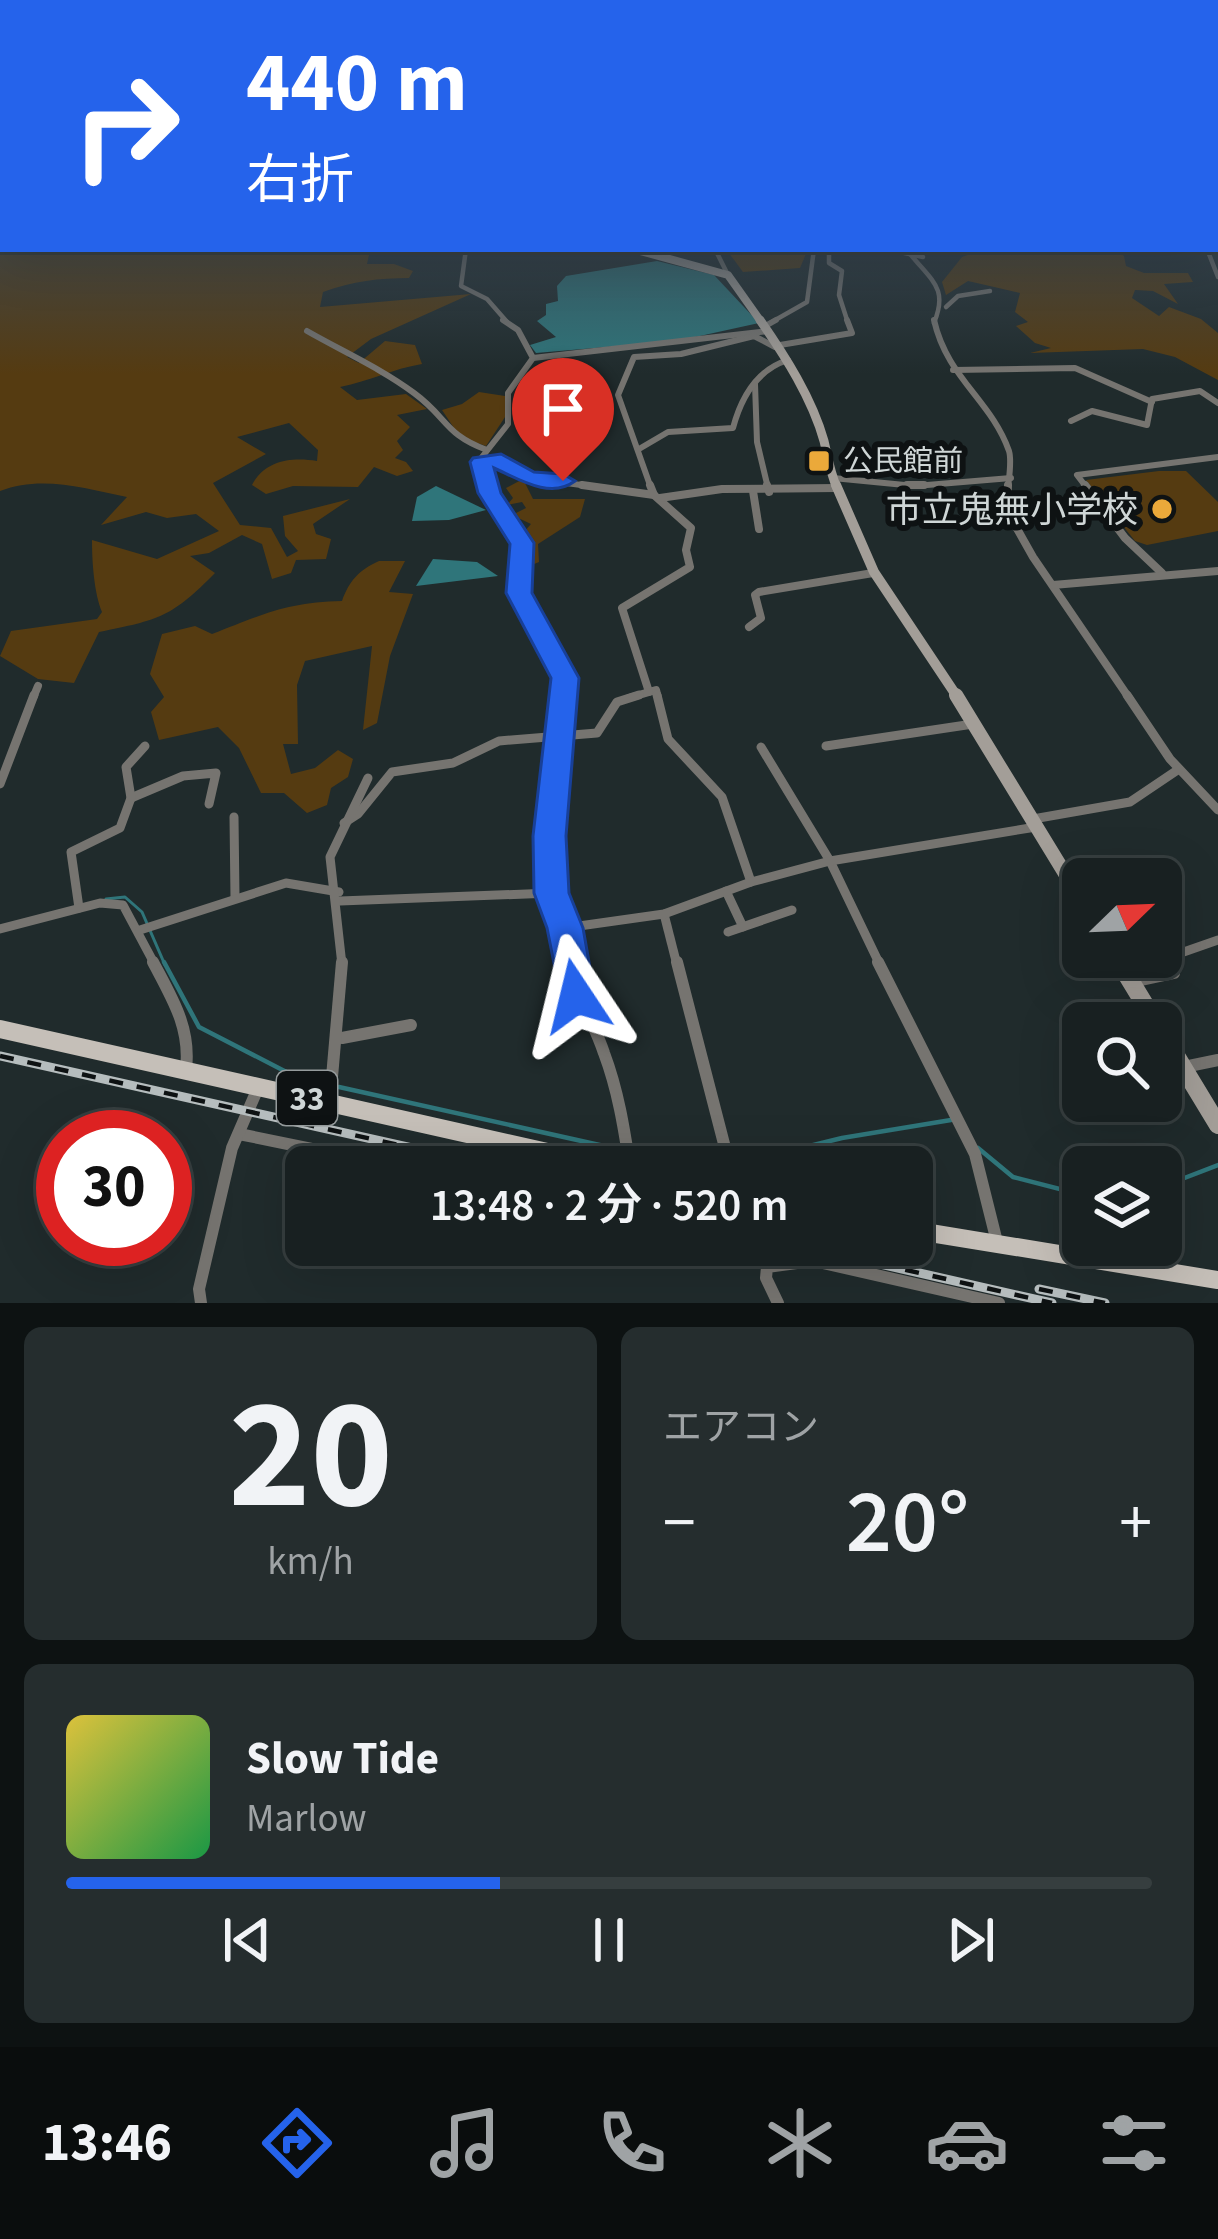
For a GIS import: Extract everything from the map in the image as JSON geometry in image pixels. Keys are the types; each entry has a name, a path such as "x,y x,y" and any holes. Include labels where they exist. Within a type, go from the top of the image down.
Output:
{"main road":[{"name":"33","path":"0,1029 521,1146"},
{"path":"933,1233 1218,1280"}],"street":[{"path":"465,253 461,286 487,299 497,316 518,330 533,358"},
{"path":"641,253 728,274"},
{"path":"717,253 784,352 874,572 975,724 1062,869"},
{"path":"627,1146 619,1100 603,1048 576,996 565,928 551,893 550,836 563,669 519,593 522,543 490,493 481,462 508,424 508,393 533,358 690,343 769,328 807,302 813,253"},
{"path":"649,692 622,608 690,567 688,524 656,496 636,452 668,432 733,428 738,405 784,352 852,332 842,310 842,271 829,263 830,253"},
{"path":"905,253 922,257"},
{"path":"911,254 940,290 941,311"},
{"path":"990,291 958,296 933,321 952,370 975,395 1010,453 1007,511 1179,770 1218,810"},
{"path":"307,331 413,392 440,415 455,438 487,450"},
{"path":"640,448 618,402 631,358 681,354 754,336 784,352"},
{"path":"952,370 1075,368 1152,402 1200,391 1218,403"},
{"path":"755,383 758,442 770,491"},
{"path":"1072,421 1092,411 1148,425 1152,402"},
{"path":"1162,573 1125,538 1077,475 1215,460"},
{"path":"481,462 511,464 528,478 656,496 835,483 915,487 1011,478"},
{"path":"753,491 759,529"},
{"path":"1053,585 1218,571"},
{"path":"748,627 761,618 755,595 759,592 874,572"},
{"path":"0,784 38,686"},
{"path":"344,823 358,814 392,772 452,763 499,741 597,734 616,702 656,691 668,739 722,797 751,882"},
{"path":"826,746 975,724"},
{"path":"79,908 71,852 120,828 131,798 126,767 145,746"},
{"path":"760,747 830,861 932,1074 976,1154 998,1243"},
{"path":"565,928 664,914 751,882 830,861 1130,802 1179,770"},
{"path":"131,798 183,776 216,773 209,804"},
{"path":"330,1103 342,1038 340,896 330,857 368,778"},
{"path":"234,817 234,899"},
{"path":"140,930 286,883 340,896 551,893"},
{"path":"726,890 743,927"},
{"path":"0,929 79,908 115,901 123,905 181,1014 188,1046 185,1071"},
{"path":"728,932 792,910"},
{"path":"664,914 725,1146"},
{"path":"1131,982 1174,973 1175,955 1218,940"},
{"path":"1129,978 1143,1002"},
{"path":"342,1038 411,1025"},
{"path":"1218,1060 1183,1067 1218,1125"},
{"path":"201,1303 199,1288 239,1134 258,1088"},
{"path":"239,1134 298,1146"},
{"path":"778,1303 766,1278 767,1268 802,1266"},
{"path":"835,1266 999,1303"}],"shaded area":[{"path":"0,253 372,253 367,264 394,264 413,271 409,278 366,281 323,292 320,307 471,294 371,339 347,357 359,363 385,341 415,345 422,364 340,387 357,400 406,394 427,409 397,415 410,427 397,441 403,450 395,458 413,471 397,476 374,467 358,487 293,486 266,494 252,485 264,470 289,460 317,461 318,450 289,423 237,437 266,454 213,483 240,525 271,528 287,557 298,551 285,536 283,516 350,499 313,524 316,534 331,539 326,559 296,560 291,573 272,579 262,544 242,535 209,553 190,556 215,573 163,614 99,632 74,683 38,679 0,656 11,631 97,619 102,612 92,540 157,559 219,531 196,514 167,518 146,512 101,525 127,497 79,487 47,483 0,491"},
{"path":"729,253 806,253 800,268 743,272"},
{"path":"974,253 1119,253 1126,266 1144,273 1188,273 1193,282 1164,284 1178,304 1153,291 1135,290 1132,298 1159,316 1169,307 1201,319 1218,333 1218,380 1175,357 1143,349 1030,353 1051,348 1035,343 1016,326 1028,322 1015,312 1020,293 968,281 946,295 942,282 962,257"},
{"path":"479,392 505,396 507,414 486,446 460,437 442,410"},
{"name":"市立鬼無小学校","path":"1186,471 1218,502 1218,531 1147,545 1135,541 1086,480"},
{"path":"523,479 533,499 585,499 580,517 538,544 539,562 527,567 524,532 531,524 512,515 526,508 522,502 507,505 513,498 506,488"},
{"path":"379,561 405,561 389,592 413,594 390,656 377,723 363,730 372,646 305,661 297,685 298,744 283,744 291,774 315,768 338,750 353,759 348,777 331,788 327,805 307,813 284,793 261,793 239,748 218,727 159,740 151,712 164,697 150,674 162,634 195,626 212,634 290,607 342,601 356,577"}],"water":[{"path":"657,261 714,275 759,323 677,341 536,353 530,345 556,337 537,321 546,315 546,304 558,301 557,286 566,276"},
{"path":"436,486 486,510 449,520 412,521 417,497"},
{"path":"433,559 477,562 498,576 416,586"}],"waterway":[{"path":"106,899 125,897 142,912 165,965"},
{"path":"164,962 199,1027 298,1078 329,1085"},
{"path":"339,1087 604,1146"},
{"path":"809,1146 951,1120"},
{"path":"978,1148 1013,1177 1062,1190"},
{"path":"1182,1179 1218,1165"}],"railway":[{"path":"0,1056 403,1146"},
{"path":"889,1266 1052,1303"},
{"path":"1039,1289 1105,1303"}],"place":[{"name":"公民館前","path":"819,461"},
{"name":"市立鬼無小学校","path":"1162,509"}],"route":[{"path":"563,481 528,478 501,461 481,462 483,480 522,543 519,593 565,678 550,836 551,893 565,928 576,996"}]}
